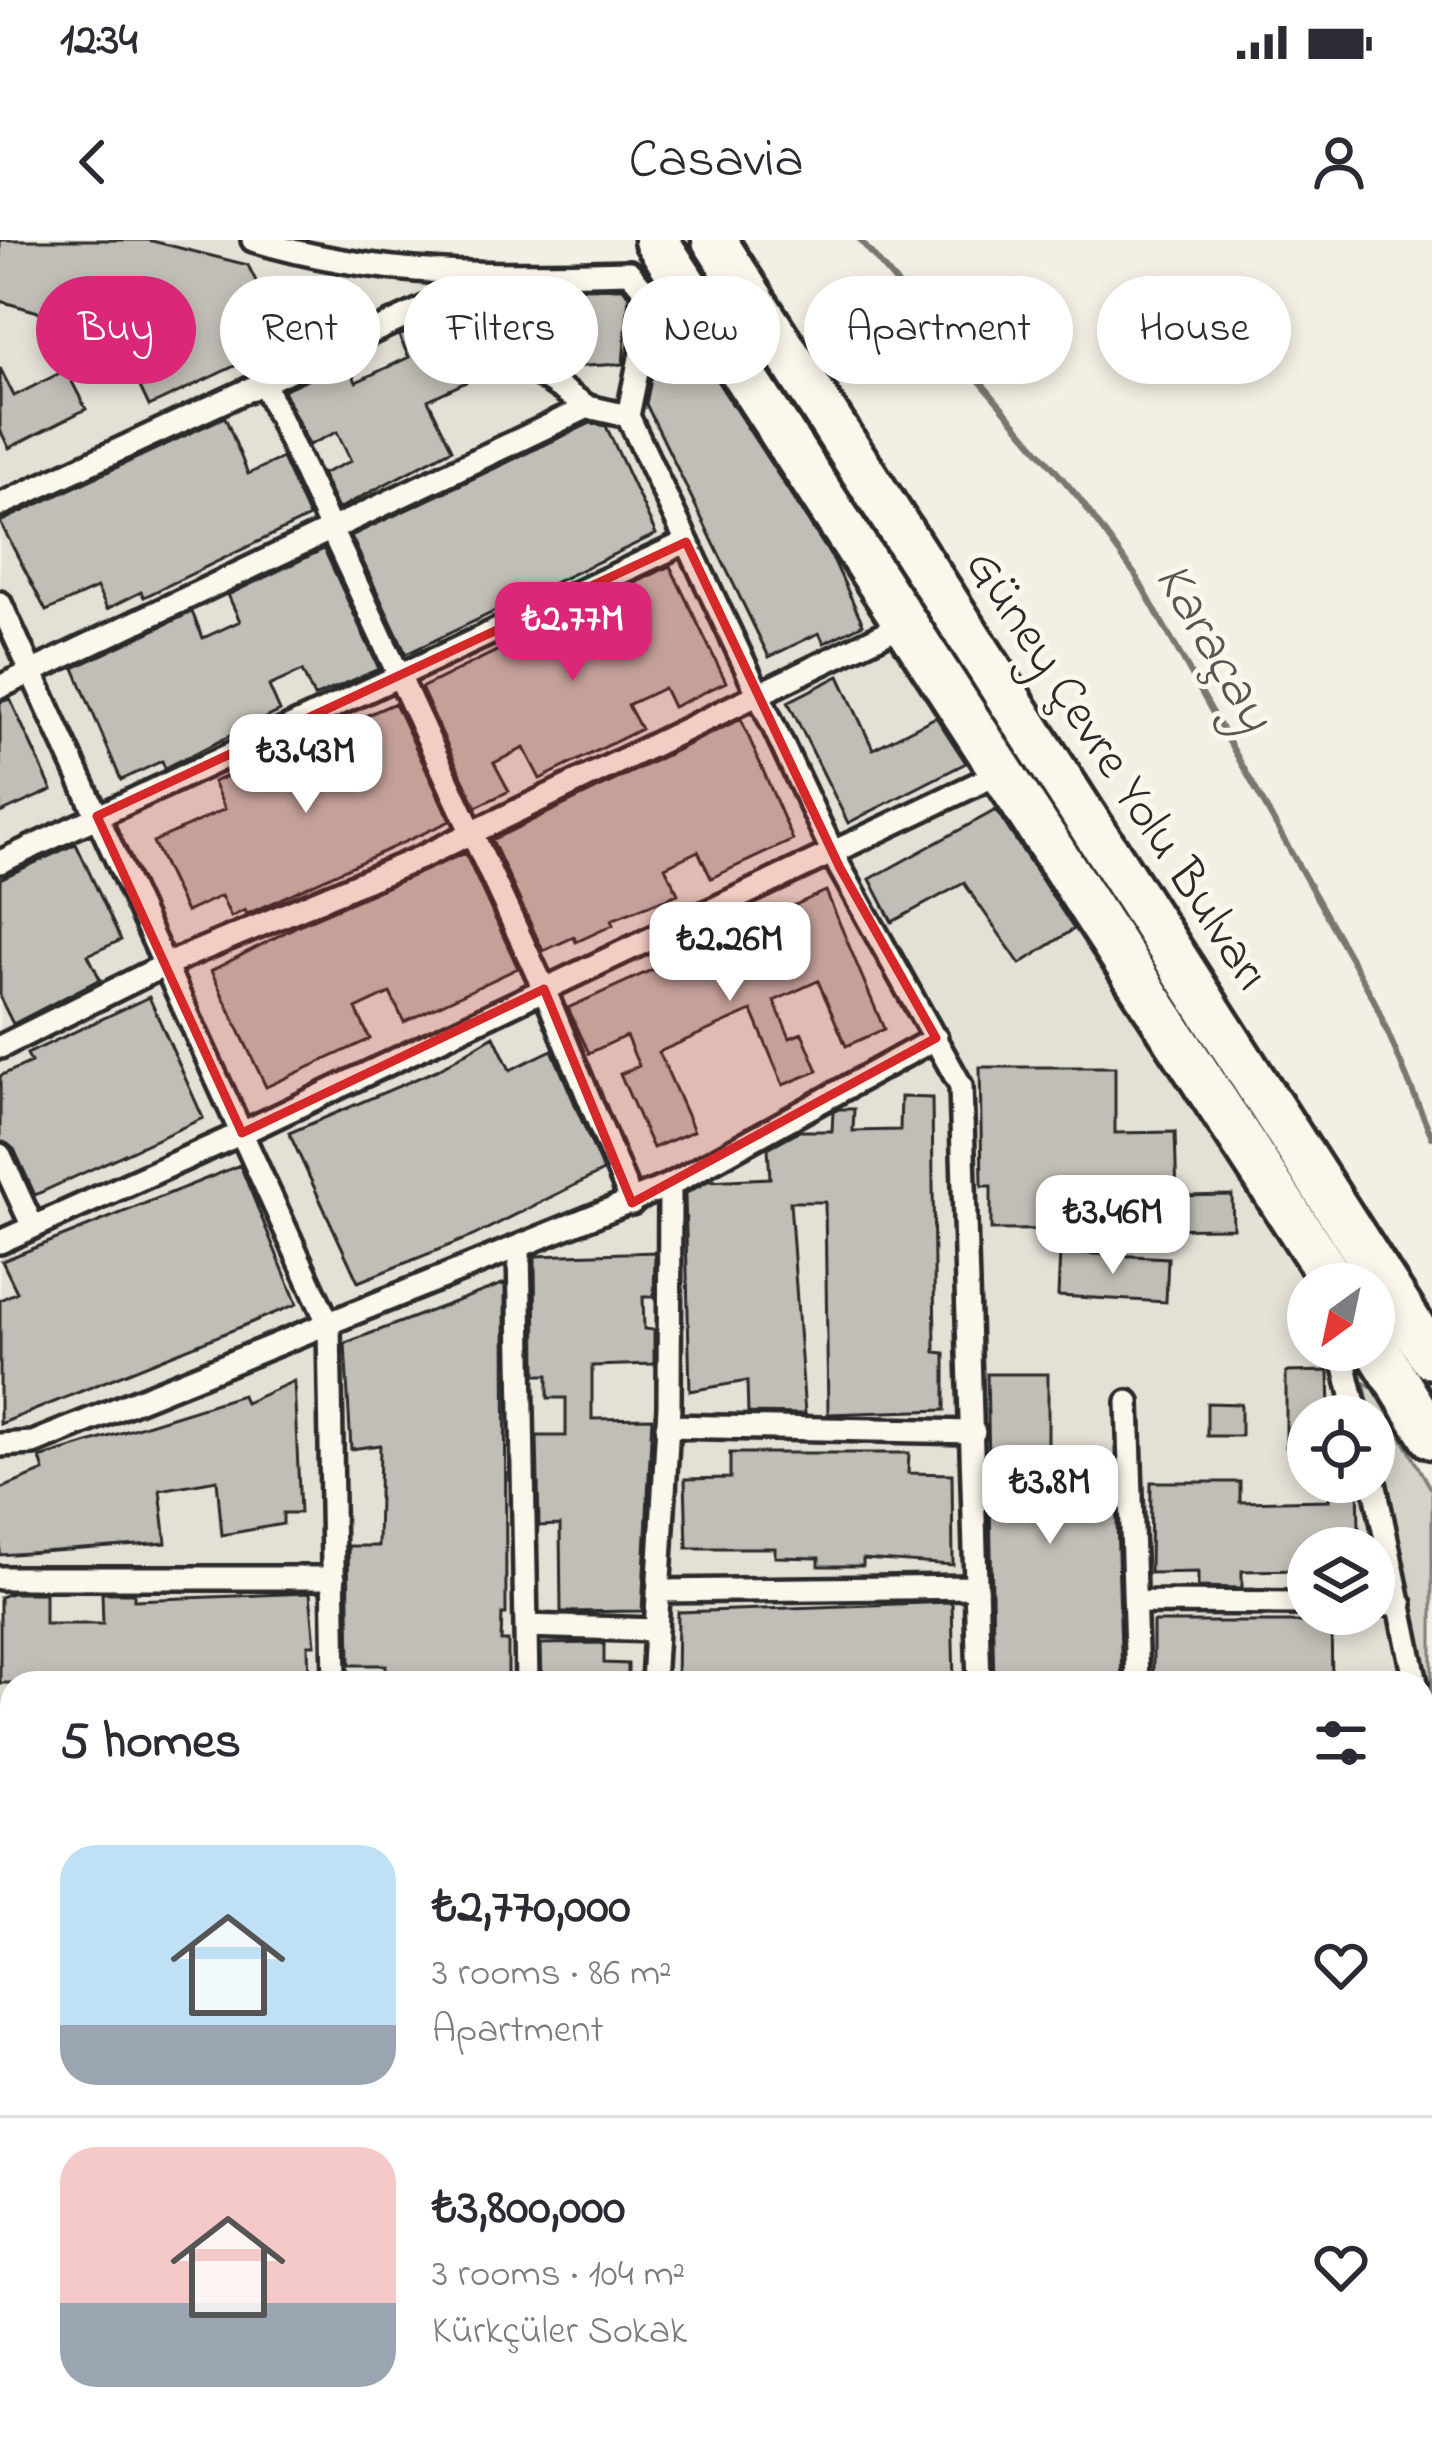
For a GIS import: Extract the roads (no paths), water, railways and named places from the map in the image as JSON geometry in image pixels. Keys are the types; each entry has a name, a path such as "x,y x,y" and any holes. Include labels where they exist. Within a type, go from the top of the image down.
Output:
{"highway":[{"name":"Güney Çevre Yolu Bulvarı","path":"656,240 1321,1263"},
{"name":"Güney Çevre Yolu Bulvarı","path":"714,240 1432,1357"},
{"path":"1375,1371 1432,1437"}],"street":[{"path":"261,241 318,260 465,277 628,272 652,299 628,416 831,850 961,1086 979,1671"},
{"path":"380,329 435,303 588,407 628,416"},
{"path":"0,505 264,384 473,831 632,1202"},
{"path":"0,687 588,407"},
{"path":"0,862 686,542"},
{"path":"0,603 329,1325 335,1671"},
{"path":"0,1047 165,965 473,831 906,623"},
{"path":"0,1242 242,1133 1002,772"},
{"path":"0,1445 33,1443 632,1202 936,1038"},
{"path":"0,1154 33,1227"},
{"path":"654,1671 668,1426 670,1185"},
{"path":"519,1249 527,1671"},
{"path":"1128,1402 1137,1671"},
{"path":"668,1426 974,1432"},
{"path":"1379,1503 1414,1671"},
{"path":"0,1578 334,1578"},
{"path":"658,1592 977,1587"},
{"path":"1136,1602 1287,1604"},
{"path":"1395,1604 1402,1604"},
{"path":"526,1627 656,1630"}],"waterway":[{"name":"Karaçay","path":"860,240 1079,498 1136,576 1374,1000 1432,1137"}]}
